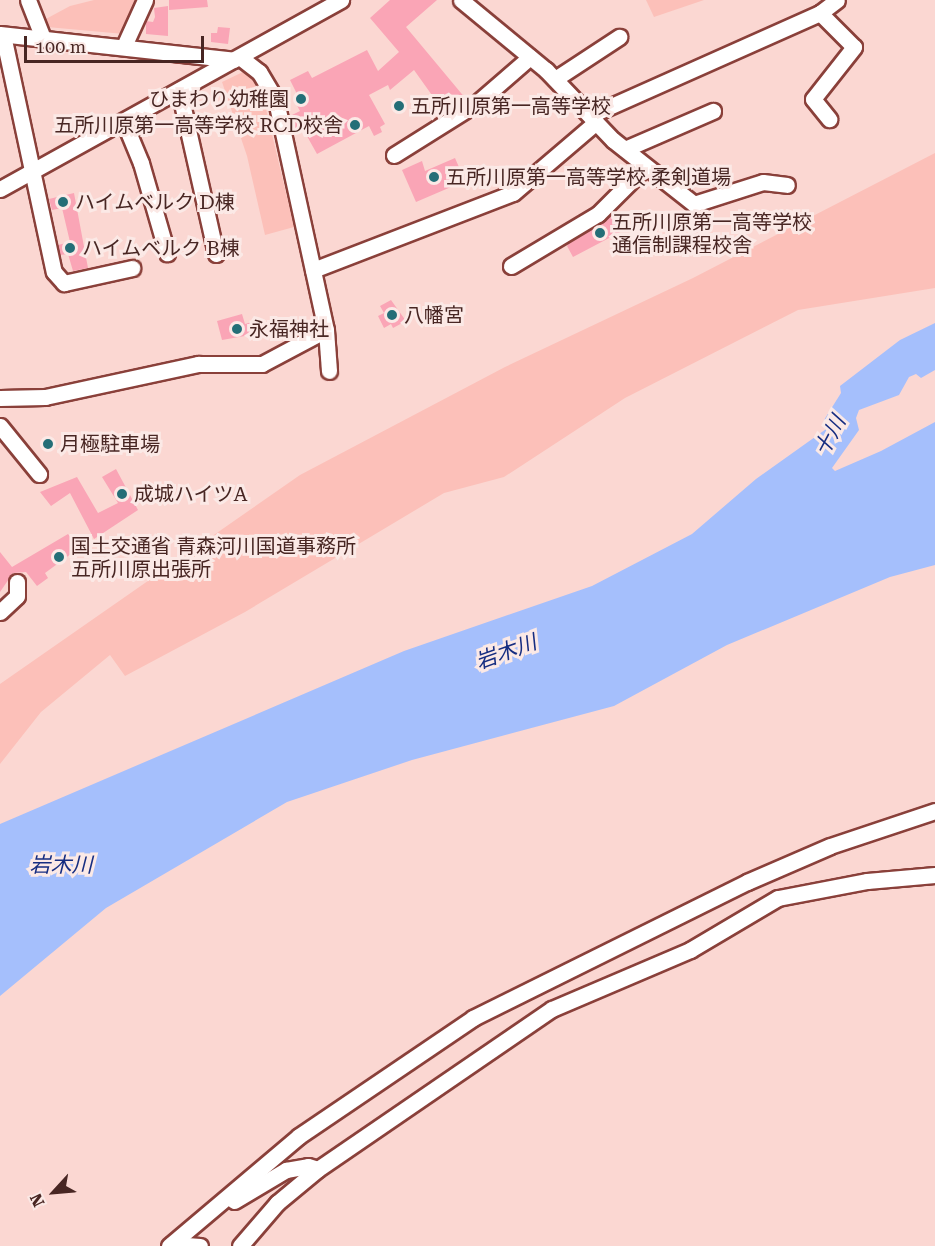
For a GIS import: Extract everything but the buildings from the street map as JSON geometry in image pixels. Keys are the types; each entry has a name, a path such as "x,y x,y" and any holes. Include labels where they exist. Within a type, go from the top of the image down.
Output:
{"street":[{"path":"28,0 43,38"},
{"path":"124,46 145,0"},
{"path":"0,189 341,0"},
{"path":"461,0 555,79 645,166 694,204 763,182 787,185"},
{"path":"312,270 513,193 594,118 820,13 837,0"},
{"path":"820,13 854,47 813,99 829,119"},
{"path":"132,268 64,283 54,272 1,34 237,58 260,72 276,100 326,330 329,372"},
{"path":"555,79 619,38"},
{"path":"394,155 477,103 530,57"},
{"path":"179,90 216,254"},
{"path":"626,149 713,111"},
{"path":"124,122 141,164 167,253"},
{"path":"511,266 598,214 645,166"},
{"path":"0,398 45,397 198,364 262,364 326,330"},
{"path":"0,426 39,474"},
{"path":"0,612 17,596 17,582"},
{"path":"170,1245 299,1136 473,1018 747,882 830,846 935,811"},
{"path":"240,1246 277,1203 318,1169 552,1009 690,950 778,898 867,881 935,875"},
{"path":"219,1204 235,1200 286,1170 308,1166 318,1169"},
{"path":"253,1190 277,1203"},
{"path":"170,1245 200,1246"}],"shaded area":[{"path":"94,0 138,0 124,34 47,27 44,20 70,6"},
{"path":"646,0 704,0 654,17"},
{"path":"245,71 262,92 294,227 265,235 247,156 222,82"},
{"path":"935,153 935,288 798,310 625,398 504,477 444,493 245,612 125,676 110,655 41,712 0,764 0,684 300,475 505,367 693,278"}],"water":[{"name":"岩木川","path":"935,323 935,370 921,378 916,374 909,377 899,395 859,410 856,418 859,430 832,468 835,471 881,451 935,422 935,565 890,577 727,645 614,706 412,760 287,802 106,908 0,996 0,824 404,651 592,586 692,534 756,479 829,427 824,420 841,393 840,386 900,340"}],"place":[{"name":"ひまわり幼稚園","path":"301,99"},
{"name":"五所川原第一高等学校","path":"399,106"},
{"name":"五所川原第一高等学校 RCD校舎","path":"355,125"},
{"name":"五所川原第一高等学校 柔剣道場","path":"434,177"},
{"name":"ハイムベルク D棟","path":"63,202"},
{"name":"五所川原第一高等学校 通信制課程校舎","path":"600,233"},
{"name":"ハイムベルク B棟","path":"70,248"},
{"name":"八幡宮","path":"392,315"},
{"name":"永福神社","path":"237,329"},
{"name":"月極駐車場","path":"48,444"},
{"name":"成城ハイツA","path":"122,494"},
{"name":"国土交通省 青森河川国道事務所 五所川原出張所","path":"59,557"}],"water label":[{"name":"十川","path":"830,436"}]}
